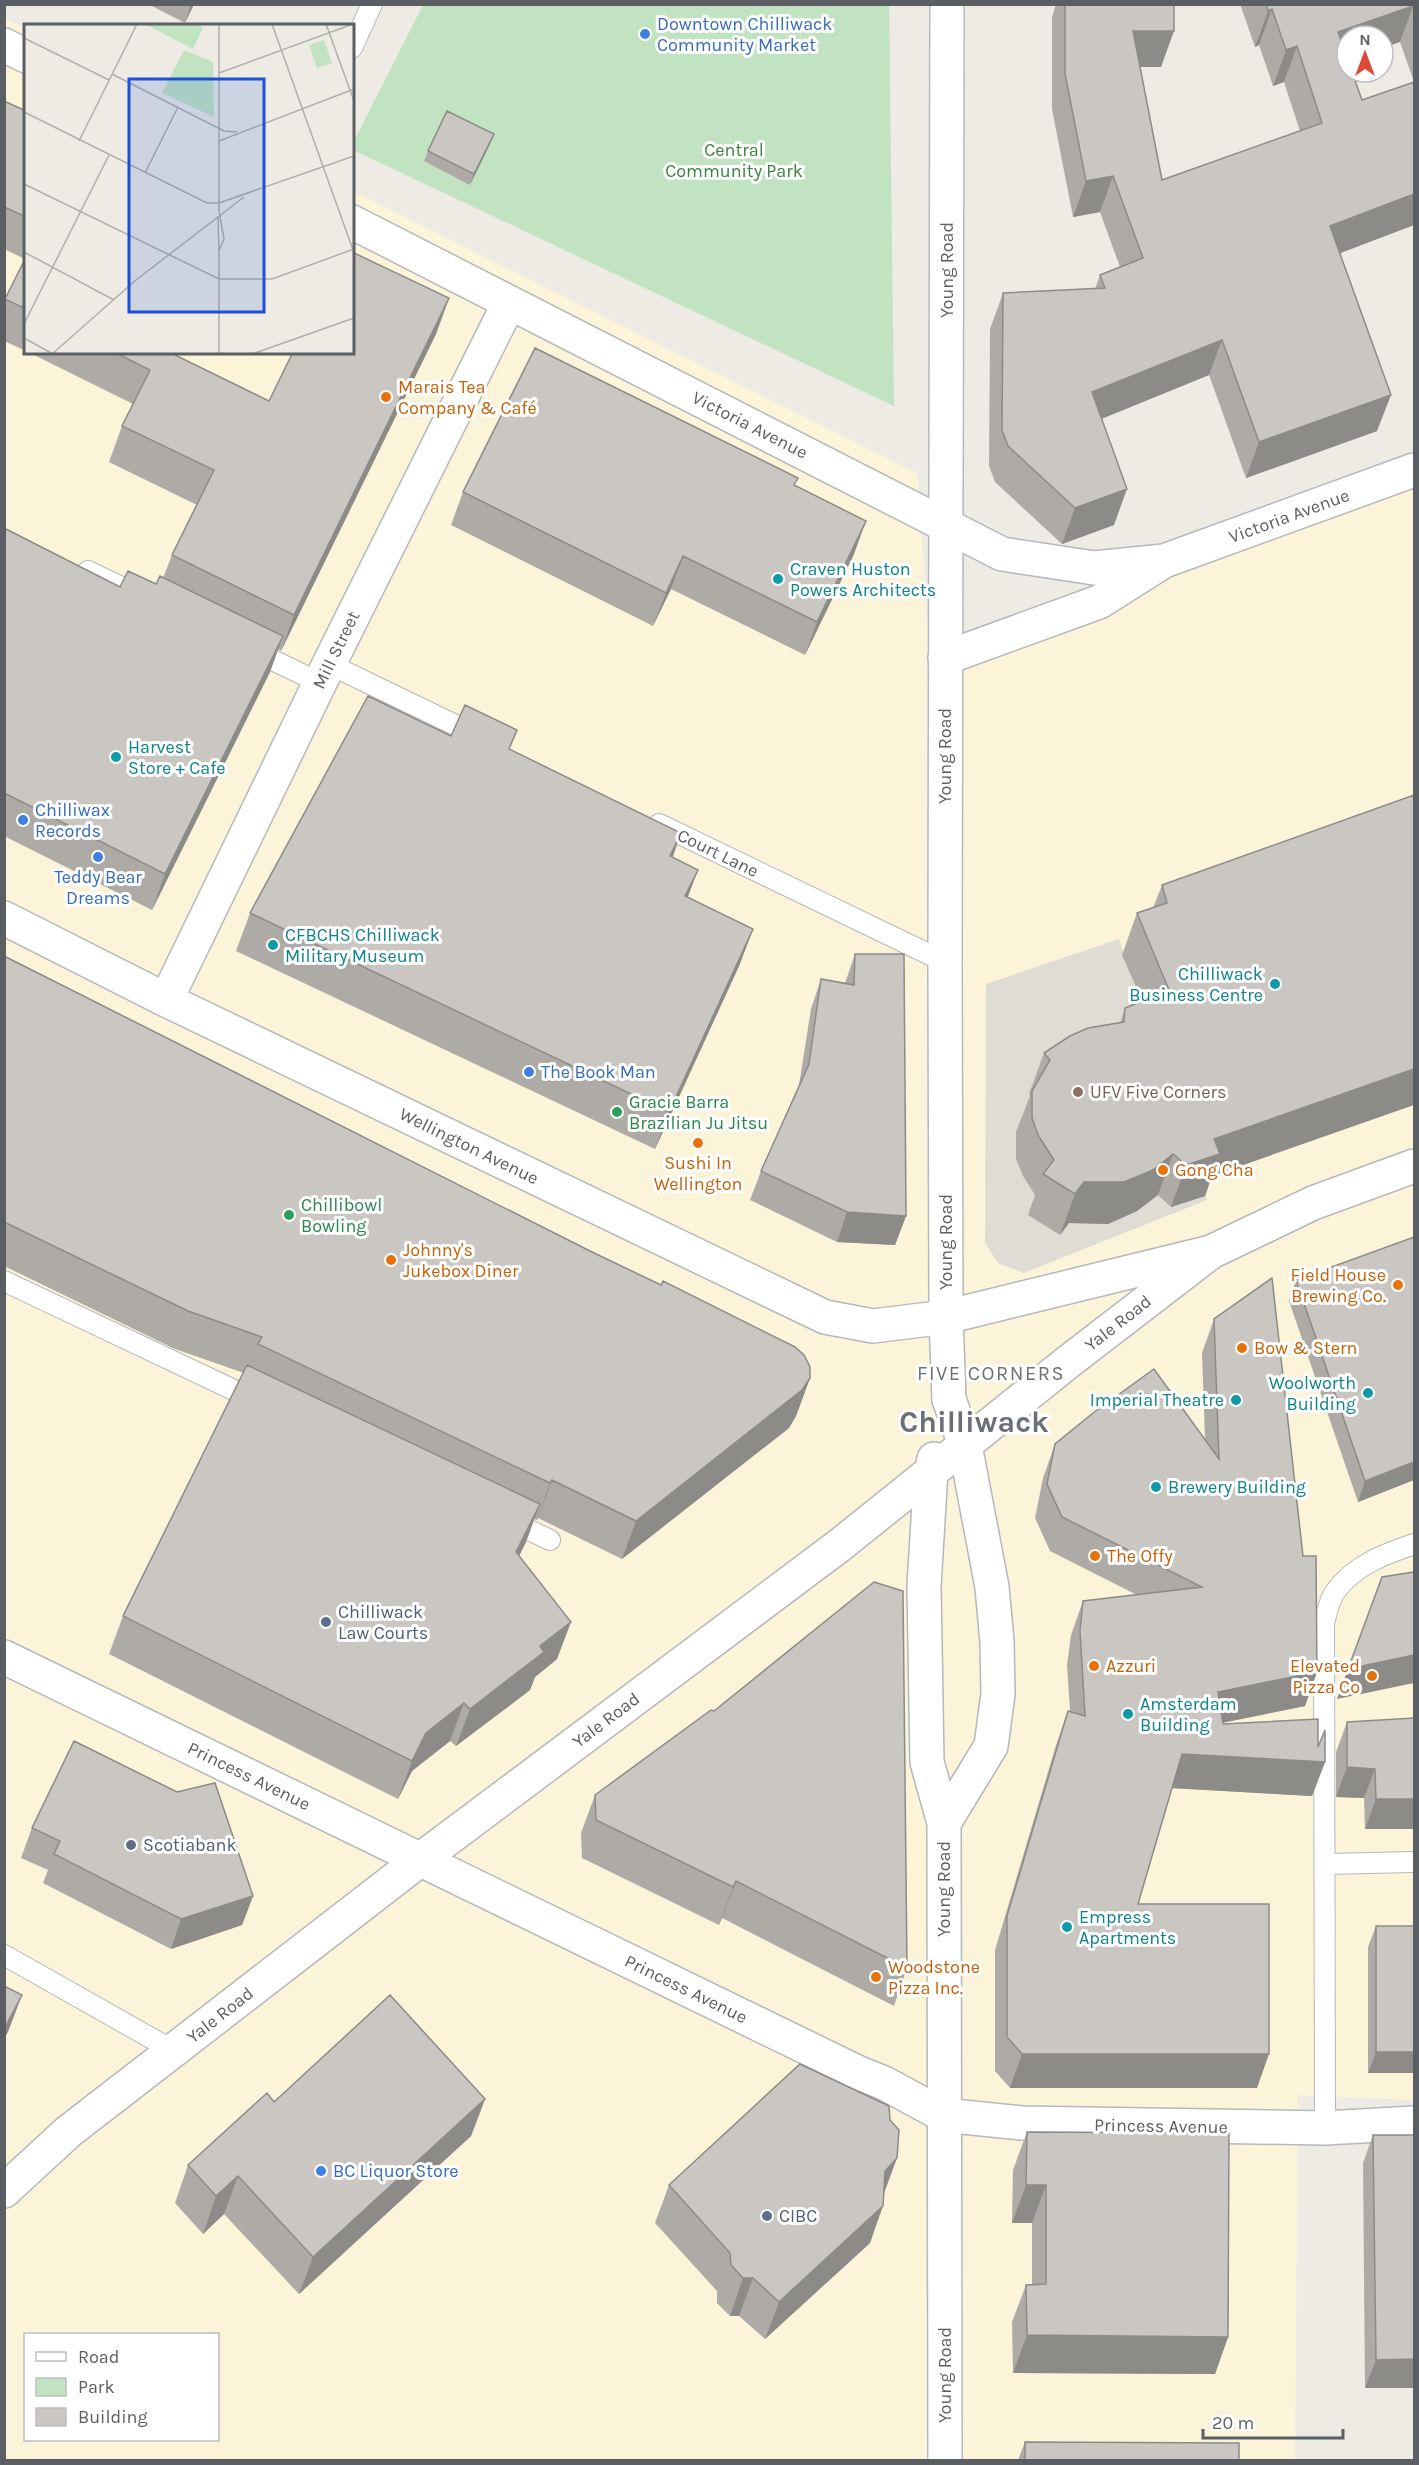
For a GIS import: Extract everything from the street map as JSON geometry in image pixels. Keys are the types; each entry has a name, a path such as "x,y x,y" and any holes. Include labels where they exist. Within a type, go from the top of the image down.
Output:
{"street":[{"name":"Young Road","path":"945,2460 944,1823 991,1746 998,1694 997,1642 992,1587 965,1445 949,1399 946,1317 947,4"},
{"path":"4,45 24,55"},
{"name":"Victoria Avenue","path":"354,223 1002,554 1094,568 1164,561"},
{"name":"Mill Street","path":"166,1000 509,303"},
{"name":"Victoria Avenue","path":"945,658 1099,602 1164,561 1414,470"},
{"name":"Wellington Avenue","path":"4,918 166,1000 825,1317 873,1326 946,1317"},
{"name":"Yale Road","path":"946,1317 1211,1252 1313,1203 1414,1166"},
{"name":"Yale Road","path":"4,2191 68,2132 421,1859 840,1545 1211,1252"},
{"path":"944,1823 927,1762 924,1586 931,1471 949,1399"},
{"name":"Princess Avenue","path":"4,1657 859,2073 884,2083 943,2115 1022,2123 1325,2128 1414,2123"}],"lane":[{"path":"354,44 372,4"},
{"path":"68,561 162,607"},
{"path":"236,642 325,674 499,746"},
{"name":"Court Lane","path":"637,813 945,962"},
{"path":"4,1281 277,1410"},
{"path":"487,1510 550,1540"},
{"path":"1325,2128 1324,1623 1334,1593 1356,1570 1382,1556 1414,1544"},
{"path":"1324,1864 1414,1862"},
{"path":"4,1955 174,2051"}],"shaded area":[{"path":"4,18 24,28 24,354 354,354 354,192 917,473 932,685 1196,567 1414,487 1414,2100 1298,2095 1295,2460 5,2460"},
{"name":"UFV Five Corners","path":"1119,939 1207,1200 1024,1273 998,1263 985,1243 986,984"}],"green space":[{"name":"Central Community Park","path":"423,5 889,5 894,406 354,150 354,141"}],"building":[{"path":"1065,4 1174,4 1174,31 1133,31 1162,180 1322,123 1297,46 1286,50 1272,9 1268,11 1266,4 1414,4 1414,9 1413,6 1361,24 1335,24 1335,84 1356,84 1362,100 1414,82 1414,194 1330,226 1391,395 1259,442 1222,340 1092,392 1127,489 1075,508 1008,446 1002,430 1003,293 1105,288 1100,275 1143,258 1113,176 1086,181 1065,74"},
{"path":"4,101 24,110 24,216 4,207"},
{"path":"447,111 494,134 474,174 428,151"},
{"path":"354,253 449,298 294,615 172,555 214,470 122,426 150,370 118,354 173,354 269,401 292,354 354,354"},
{"path":"24,261 24,308 5,299"},
{"path":"535,348 798,478 794,485 866,521 817,622 683,556 666,593 463,492"},
{"name":"Harvest Store + Cafe","path":"4,528 120,587 128,571 156,584 160,576 283,636 165,874 4,793"},
{"path":"368,696 451,736 465,705 517,730 509,749 681,833 670,856 698,870 685,896 753,929 669,1112 250,913"},
{"name":"Chilliwack Business Centre","path":"1414,795 1414,1069 1214,1139 1220,1154 1186,1165 1173,1154 1153,1170 1124,1182 1084,1182 1075,1194 1043,1174 1054,1160 1038,1135 1032,1118 1032,1091 1050,1060 1044,1053 1070,1036 1088,1028 1124,1022 1125,1008 1169,990 1137,913 1167,903 1162,885"},
{"path":"855,954 904,954 906,1216 847,1212 761,1171 809,1064 821,979 854,985"},
{"path":"4,956 592,1252 661,1285 663,1281 795,1347 804,1355 810,1367 810,1378 802,1390 636,1521 552,1480 550,1483 258,1344 262,1337 188,1311 4,1222"},
{"name":"Woolworth Building","path":"1414,1237 1414,1462 1365,1481 1296,1280"},
{"path":"1272,1278 1303,1556 1316,1556 1317,1672 1218,1692 1223,1724 1318,1719 1318,1747 1325,1730 1325,1762 1182,1754 1138,1904 1269,1904 1269,2054 1022,2054 1007,2037 1007,1916 1068,1711 1085,1716 1080,1631 1083,1601 1202,1587 1062,1517 1047,1484 1055,1444 1154,1369 1219,1459 1214,1319"},
{"name":"Chilliwack Law Courts","path":"247,1365 540,1504 516,1552 571,1622 540,1646 544,1652 470,1709 464,1703 426,1733 412,1761 123,1616"},
{"path":"1414,1572 1414,1655 1348,1669 1382,1577"},
{"path":"874,1582 903,1591 907,1968 736,1881 733,1887 596,1820 595,1795 711,1710 714,1711"},
{"path":"1414,1718 1414,1799 1376,1799 1375,1769 1347,1767 1347,1722"},
{"path":"74,1741 177,1792 215,1783 253,1896 181,1919 54,1854 60,1841 32,1828"},
{"path":"1376,1926 1414,1926 1414,2052 1376,2052"},
{"path":"4,1986 22,1995 4,2029"},
{"name":"BC Liquor Store","path":"390,1995 485,2099 313,2257 238,2176 216,2196 188,2165 267,2093 274,2102"},
{"name":"CIBC","path":"800,2064 889,2106 890,2120 899,2130 897,2158 885,2171 883,2206 779,2302 753,2278 743,2278 731,2265 730,2253 669,2185"},
{"path":"1027,2132 1229,2133 1228,2337 1027,2335 1026,2285 1046,2284 1046,2185 1026,2185"},
{"path":"1373,2135 1414,2135 1414,2359 1376,2360"},
{"path":"1025,2442 1239,2443 1239,2460 1025,2460"}],"place":[{"name":"Downtown Chilliwack Community Market","path":"645,34"},
{"name":"Marais Tea Company & Café","path":"386,397"},
{"name":"Craven Huston Powers Architects","path":"778,579"},
{"name":"Harvest Store + Cafe","path":"116,757"},
{"name":"Chilliwax Records","path":"23,820"},
{"name":"Teddy Bear Dreams","path":"98,857"},
{"name":"CFBCHS Chilliwack Military Museum","path":"273,945"},
{"name":"Chilliwack Business Centre","path":"1275,984"},
{"name":"The Book Man","path":"529,1072"},
{"name":"UFV Five Corners","path":"1078,1092"},
{"name":"Gracie Barra Brazilian Ju Jitsu","path":"617,1112"},
{"name":"Sushi In Wellington","path":"698,1143"},
{"name":"Gong Cha","path":"1163,1170"},
{"name":"Chillibowl Bowling","path":"289,1215"},
{"name":"Johnny's Jukebox Diner","path":"391,1260"},
{"name":"Field House Brewing Co.","path":"1398,1285"},
{"name":"Bow & Stern","path":"1242,1348"},
{"name":"Woolworth Building","path":"1368,1393"},
{"name":"Imperial Theatre","path":"1236,1400"},
{"name":"Brewery Building","path":"1156,1487"},
{"name":"The Offy","path":"1095,1556"},
{"name":"Chilliwack Law Courts","path":"326,1622"},
{"name":"Azzuri","path":"1094,1666"},
{"name":"Elevated Pizza Co","path":"1372,1676"},
{"name":"Amsterdam Building","path":"1128,1714"},
{"name":"Scotiabank","path":"131,1845"},
{"name":"Empress Apartments","path":"1067,1927"},
{"name":"Woodstone Pizza Inc.","path":"876,1977"},
{"name":"BC Liquor Store","path":"321,2171"},
{"name":"CIBC","path":"767,2216"}],"district":[{"name":"FIVE CORNERS","path":"991,1373"},
{"name":"Chilliwack","path":"974,1422"}]}
